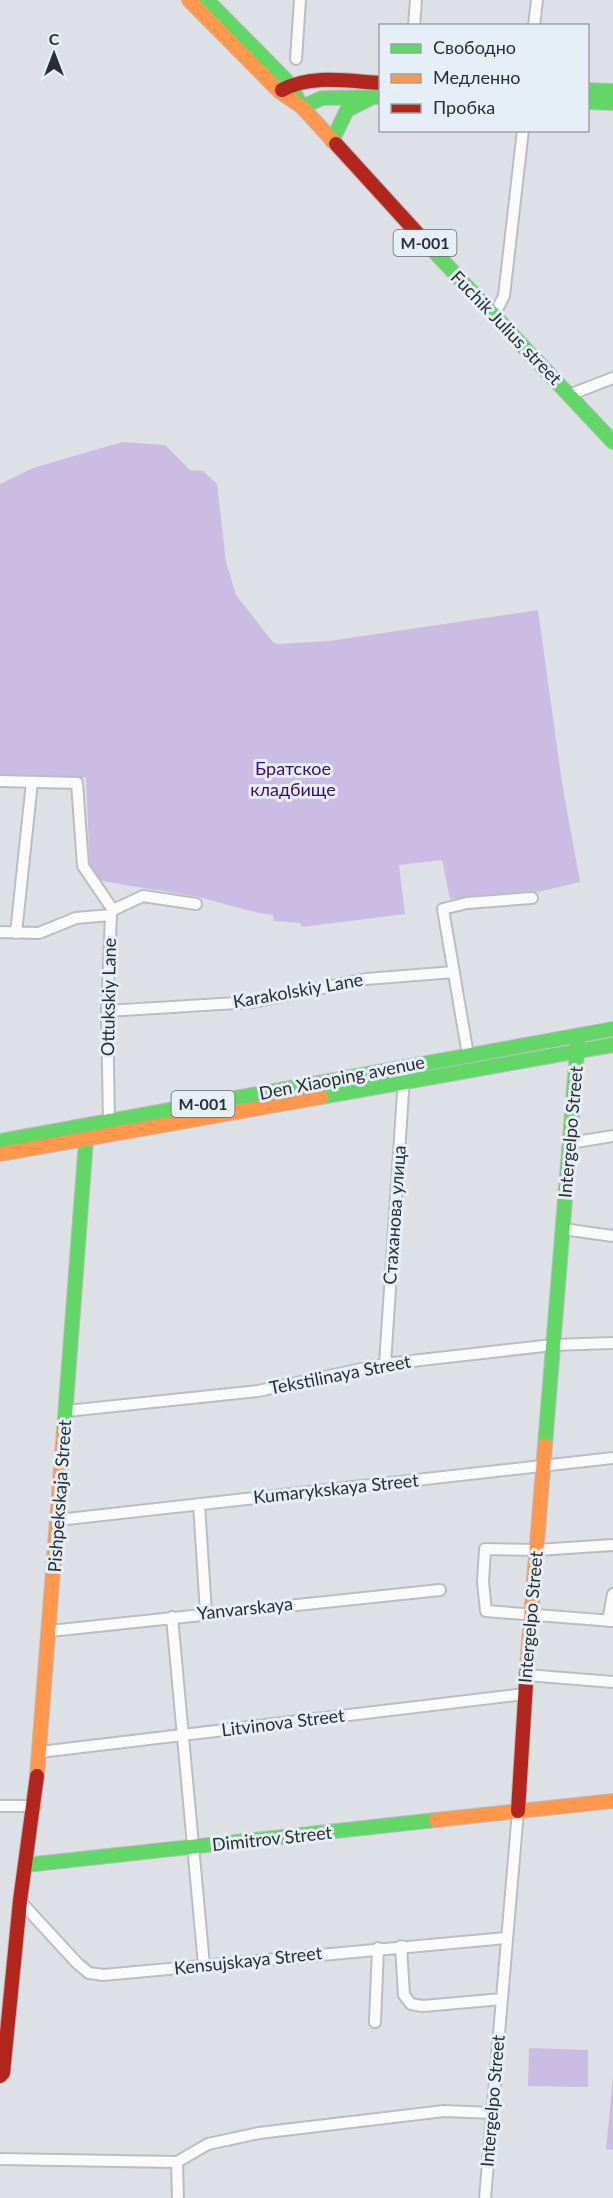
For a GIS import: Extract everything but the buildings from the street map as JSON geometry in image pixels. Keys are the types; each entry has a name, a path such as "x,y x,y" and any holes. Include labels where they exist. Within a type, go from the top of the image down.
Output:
{"main road":[{"name":"Fuchik Julius street","path":"189,0 285,88"},
{"name":"Fuchik Julius street","path":"207,0 493,317 613,442"},
{"path":"285,88 379,83"},
{"path":"589,90 613,91"},
{"path":"302,107 322,98 377,97"},
{"path":"332,141 347,110 377,97"},
{"path":"589,102 613,103"},
{"name":"Den Xiaoping avenue","path":"0,1154 87,1132 109,1122 405,1065 613,1029"},
{"name":"Intergelpo Street","path":"518,1811 525,1694 578,1035"},
{"name":"Den Xiaoping avenue","path":"0,1141 87,1132 613,1045"},
{"name":"Pishpekskaja Street","path":"0,2076 3,2073 8,2032 20,1901 36,1806 87,1132"},
{"name":"Dimitrov Street","path":"26,1865 613,1801"}],"street":[{"path":"296,59 300,0"},
{"path":"414,24 416,0"},
{"path":"534,24 537,0"},
{"path":"493,317 504,296 523,132"},
{"path":"569,395 613,378"},
{"path":"0,781 77,783 83,866 112,912 143,896 196,904"},
{"path":"16,933 32,782"},
{"path":"468,1055 442,909 467,903 532,897"},
{"name":"Ottukskiy Lane","path":"0,932 39,933 76,918 112,912 107,1011 109,1122"},
{"name":"Karakolskiy Lane","path":"107,1011 253,1002 366,979 454,972"},
{"name":"Стаханова улица","path":"385,1364 405,1065"},
{"path":"570,1143 613,1136"},
{"path":"562,1229 613,1236"},
{"name":"Tekstilinaya Street","path":"67,1411 258,1391 385,1364 553,1345 613,1343"},
{"name":"Kumarykskaya Street","path":"58,1520 613,1458"},
{"path":"199,1504 206,1613"},
{"path":"613,1545 537,1550 485,1549 483,1582 486,1611 611,1621 613,1594"},
{"name":"Yanvarskaya","path":"50,1631 440,1590"},
{"path":"172,1617 204,1965"},
{"path":"527,1675 613,1682"},
{"name":"Litvinova Street","path":"40,1752 525,1694"},
{"path":"0,1806 36,1806"},
{"name":"Intergelpo Street","path":"485,2198 518,1811"},
{"name":"Kensujskaya Street","path":"20,1901 76,1963 90,1973 103,1975 506,1938"},
{"path":"401,1946 404,1995 411,2004 423,2006 502,1999"},
{"path":"375,2022 378,1948"},
{"path":"0,2159 177,2162 208,2144 259,2133 444,2111 492,2113"},
{"path":"177,2162 178,2198"}],"green space":[{"name":"Братское кладбище","path":"122,442 165,445 190,470 203,471 217,484 226,562 236,595 272,641 277,644 329,641 538,610 562,783 580,882 525,895 450,899 442,860 399,865 405,914 302,927 300,923 274,921 273,915 194,896 95,879 90,871 86,778 0,775 0,484 33,468"},
{"path":"529,2048 588,2050 588,2087 528,2086"},
{"path":"613,2077 613,2150 606,2149"}],"traffic: fast":[{"path":"207,0 290,84 300,104"},
{"path":"589,90 613,91"},
{"path":"302,107 322,98 379,97"},
{"path":"332,141 347,110 369,99"},
{"path":"589,102 613,103"},
{"path":"428,245 613,442"},
{"path":"0,1141 613,1029"},
{"path":"545,1445 578,1040"},
{"path":"321,1097 613,1045"},
{"path":"64,1430 87,1127"},
{"path":"26,1865 436,1820"}],"traffic: slow":[{"path":"189,0 280,92 302,107 336,144"},
{"path":"0,1154 321,1097"},
{"path":"37,1776 64,1430"},
{"path":"527,1667 545,1445"},
{"path":"436,1820 613,1801"}],"traffic: jam":[{"path":"282,90 317,80 379,83"},
{"path":"336,144 428,245"},
{"path":"518,1811 527,1667"},
{"path":"0,2076 3,2073 20,1901 37,1776"}]}
